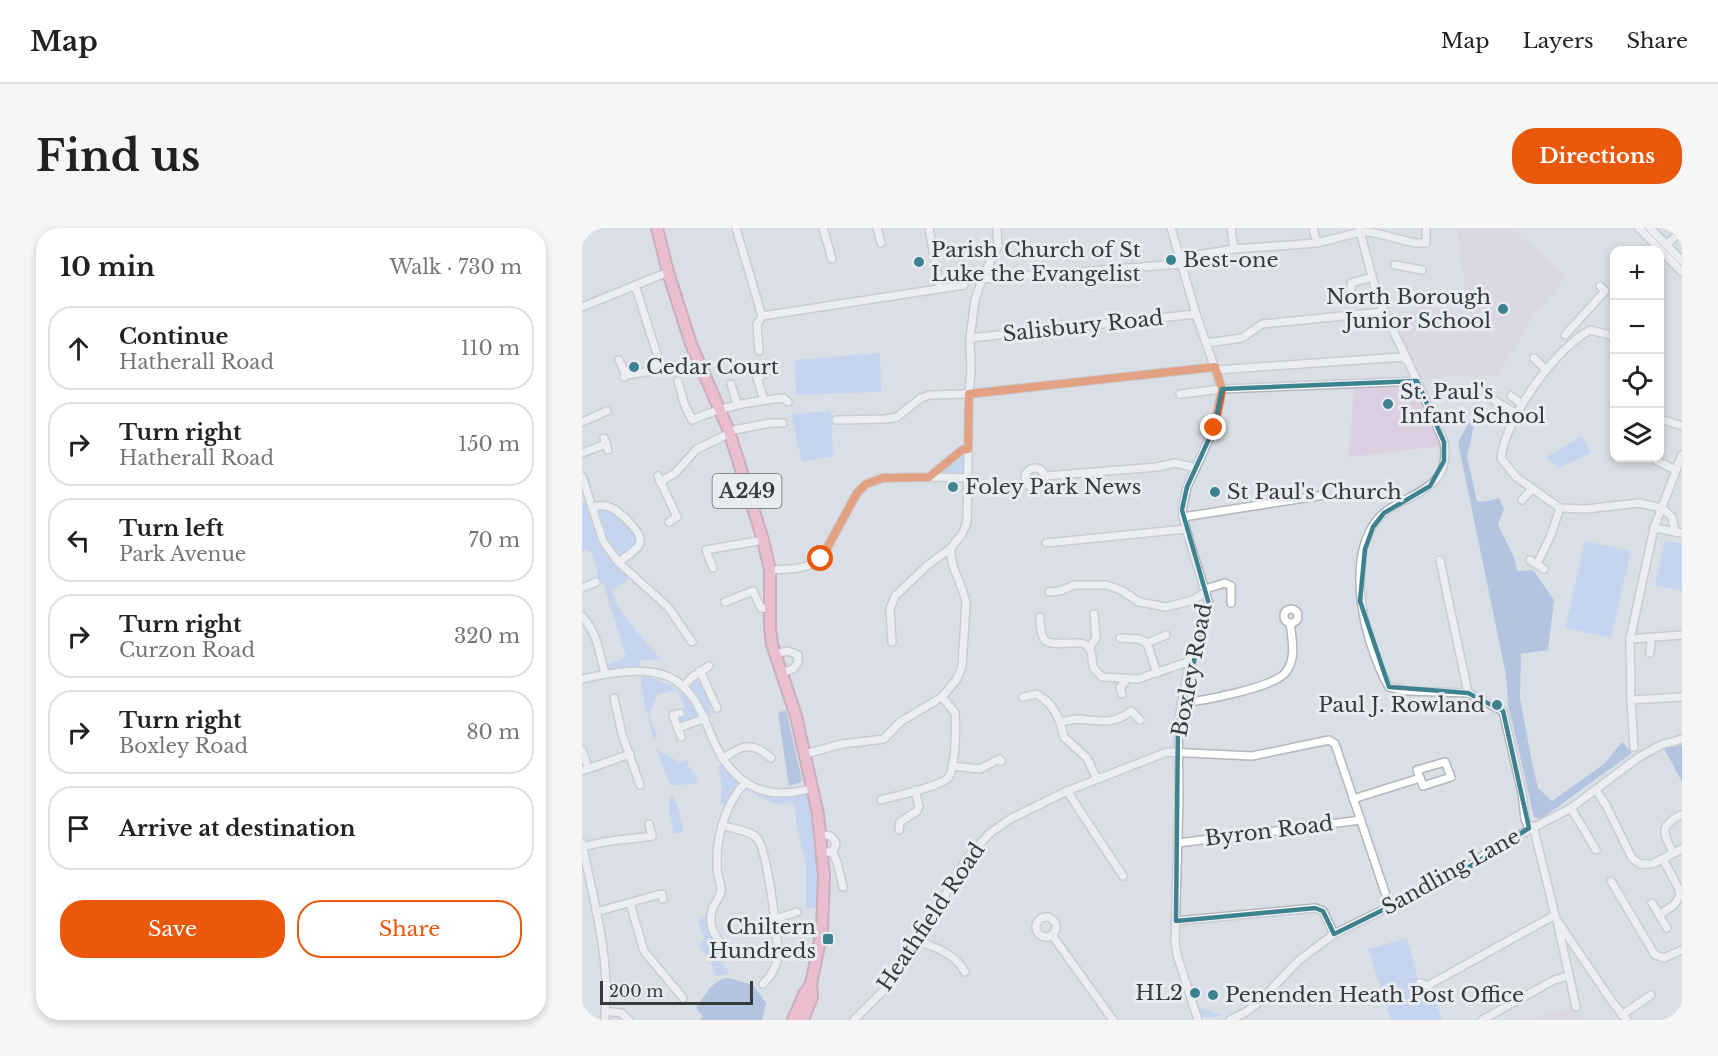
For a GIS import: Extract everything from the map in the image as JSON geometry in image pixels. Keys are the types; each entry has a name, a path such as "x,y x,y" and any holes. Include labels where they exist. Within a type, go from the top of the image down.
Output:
{"highway":[{"name":"A249","path":"657,228 668,272 691,344 730,432 744,484 763,540 770,570 770,628 774,654 796,716 828,853 824,916 811,984 812,997 803,1020"},
{"name":"A249","path":"793,1020 811,984"}],"street":[{"path":"736,228 762,316 758,324 759,351"},
{"path":"823,228 831,259"},
{"path":"877,228 881,243"},
{"path":"929,228 940,289"},
{"path":"892,642 890,609 895,596 929,564 951,548 962,534 967,522 970,338 975,300 998,246 996,228"},
{"name":"Boxley Road","path":"1171,228 1222,389 1214,428 1187,487 1183,517 1209,604 1190,661 1178,723 1177,955 1198,1020"},
{"path":"1231,228 1234,249"},
{"path":"1313,228 1317,243"},
{"path":"982,279 1180,261 1234,249 1317,243 1359,230 1415,243 1426,243 1426,228"},
{"path":"1639,228 1682,272"},
{"path":"1650,228 1682,261"},
{"path":"1359,230 1378,300 1444,442 1445,452 1444,461 1430,486 1384,513 1373,527 1367,540 1359,591 1380,672 1389,687 1407,691 1468,693 1503,711 1522,793 1525,819 1531,827 1559,923 1625,1017 1651,995"},
{"path":"1666,245 1682,230"},
{"path":"1395,265 1422,270"},
{"path":"582,307 668,272"},
{"path":"1351,292 1350,282 1372,277"},
{"path":"619,360 625,376 651,371 657,362 657,354 635,285"},
{"path":"762,316 964,285"},
{"path":"1565,335 1605,291 1600,286"},
{"path":"1207,343 1242,338 1262,324 1383,312"},
{"name":"Salisbury Road","path":"970,338 1197,314"},
{"path":"1582,316 1590,330"},
{"path":"1610,335 1590,330 1579,336 1546,370 1522,404 1503,441 1501,458 1516,477 1560,508 1586,509 1639,503 1662,508 1672,517 1678,533"},
{"path":"836,420 897,417 921,398 930,395 969,394 1216,369 1401,357 1408,361"},
{"path":"1534,358 1546,370"},
{"path":"764,400 757,378 767,372"},
{"path":"971,372 978,393"},
{"path":"678,381 692,420 720,408 737,404 783,398 788,402"},
{"path":"1180,394 1222,389 1417,381"},
{"path":"731,384 737,404"},
{"path":"1511,396 1522,404"},
{"path":"1489,397 1517,414"},
{"path":"582,422 607,411"},
{"path":"1664,421 1682,426"},
{"path":"669,522 677,517 659,479 675,473 697,449 730,432 770,423 783,423"},
{"path":"582,453 606,444"},
{"path":"929,477 962,450 968,449"},
{"path":"1634,747 1630,639 1654,528 1682,455"},
{"path":"1658,462 1682,479"},
{"path":"1046,476 1157,467 1175,463 1196,468"},
{"path":"582,476 603,541 618,562 668,607 688,631 692,642"},
{"path":"770,570 813,565 821,559 857,493 866,484 883,478 968,478"},
{"path":"744,484 756,480 765,486 762,498 750,502"},
{"path":"1522,500 1532,489"},
{"path":"1183,517 1324,495"},
{"path":"592,507 608,506 615,509 637,532 639,546 618,562"},
{"path":"1544,569 1533,562 1551,535 1560,508"},
{"path":"1654,528 1678,533"},
{"path":"1046,543 1186,529"},
{"path":"713,568 706,550 740,542 763,540"},
{"path":"805,754 842,744 881,741 900,722 942,697 957,679 962,666 966,604 954,570 950,555 951,548"},
{"path":"1440,560 1468,693"},
{"path":"1049,592 1063,590 1074,585 1096,584 1121,590 1139,602 1166,608 1193,600 1206,591 1225,583 1231,586 1231,603"},
{"path":"725,602 753,591 761,608 770,609"},
{"path":"1089,648 1096,638 1094,614"},
{"path":"582,616 591,627 591,636 605,674"},
{"path":"1040,617 1043,641 1049,644 1083,643 1089,648 1094,669 1102,677 1138,679 1190,661"},
{"path":"1182,703 1224,695 1274,681 1280,677 1286,672 1293,651 1290,623"},
{"path":"1147,643 1166,635"},
{"path":"1630,639 1682,635"},
{"path":"1650,637 1650,653"},
{"path":"1120,638 1139,639 1147,643 1157,672"},
{"path":"774,654 788,651 798,655 796,667 781,673"},
{"path":"682,687 709,666"},
{"path":"700,671 715,706"},
{"path":"582,679 605,674 635,672 667,676 682,687 699,705 723,759 746,782 762,791 774,794 793,793 813,788"},
{"path":"1122,694 1120,687 1124,684 1125,678"},
{"path":"1023,697 1036,694 1044,698 1056,710 1064,737 1087,758 1096,779"},
{"path":"881,800 943,782 950,775 955,713 942,697"},
{"path":"1631,700 1682,697"},
{"path":"613,703 640,785"},
{"path":"1060,722 1078,719 1089,722 1107,722 1131,711 1140,720"},
{"path":"680,712 673,715 681,737"},
{"path":"678,728 705,718"},
{"name":"Sandling Lane","path":"1230,1020 1259,1002 1298,961 1334,934 1466,869 1487,852 1571,808 1638,757 1661,745 1682,739"},
{"name":"Heathfield Road","path":"854,1020 895,977 957,873 981,842 1010,819 1067,791 1159,754 1178,752 1251,756 1329,740 1335,744 1353,799"},
{"path":"723,759 745,747 768,749 771,758"},
{"path":"582,750 585,769 630,754"},
{"path":"952,766 980,769 1001,760"},
{"path":"1445,762 1451,777 1423,786 1420,778 1417,770 1445,762"},
{"path":"1390,907 1353,799 1420,778"},
{"path":"722,946 711,928 710,921 721,890 717,869 722,825 728,808 746,782"},
{"path":"899,830 900,822 917,811 919,806 915,790"},
{"path":"1596,790 1604,801 1633,859 1646,865 1682,849"},
{"path":"1067,791 1123,876"},
{"path":"1571,808 1596,850"},
{"path":"1673,852 1665,837 1665,829 1669,822 1680,814"},
{"name":"Byron Road","path":"1178,843 1361,820"},
{"path":"605,1020 606,983 596,912 586,880 582,845 606,840 625,841 652,836 648,824"},
{"path":"722,825 751,835 759,841 775,919 777,960 773,972 763,984"},
{"path":"828,853 843,887"},
{"path":"1659,915 1674,905 1680,896 1663,859"},
{"path":"1611,881 1655,955 1664,958 1682,950"},
{"path":"596,912 662,894 663,899"},
{"path":"630,903 644,951 683,998"},
{"path":"1652,903 1667,928"},
{"path":"1176,921 1315,908 1323,911 1334,934"},
{"path":"775,919 797,912"},
{"path":"1420,983 1426,986 1555,915"},
{"path":"1559,923 1576,1007"},
{"path":"1052,935 1113,1020"},
{"path":"917,941 944,951 962,965 965,972"},
{"path":"1482,1020 1554,980 1568,976"},
{"path":"605,1011 621,1013 629,1020"}],"highlighted area":[{"path":"1417,381 1444,442 1444,461 1430,486 1384,513 1373,527 1365,549 1360,601 1389,687 1468,693 1503,711 1529,828 1466,869 1334,934 1323,911 1315,908 1176,921 1178,722 1209,604 1182,510 1187,487 1214,428 1222,389"}],"shaded area":[{"name":"North Borough Junior School","path":"1457,228 1501,228 1515,231 1567,276 1531,319 1498,375 1421,378 1395,321 1431,300 1469,318"},
{"path":"880,353 881,392 796,395 794,360"},
{"name":"St. Paul's Infant School","path":"1413,383 1430,421 1429,425 1435,430 1441,446 1349,457 1354,386"},
{"path":"831,411 833,456 802,462 791,414"},
{"path":"1469,423 1474,425 1467,457 1477,501 1483,502 1499,498 1504,509 1498,525 1514,557 1517,571 1533,570 1554,600 1548,650 1521,654 1520,698 1538,788 1552,801 1604,764 1622,742 1632,753 1541,819 1534,817 1508,704 1506,675 1458,442"},
{"path":"1582,436 1591,453 1559,468 1546,457"},
{"path":"961,453 966,456 966,469 958,475 945,475 941,470"},
{"path":"587,501 602,543 614,562 629,579 612,591 616,601 633,627 661,659 642,660 639,662 640,669 607,671 606,665 626,657 603,583 598,584 595,574 598,573 591,552 587,549 582,551 582,503"},
{"path":"608,506 620,513 640,541 625,555 618,556 605,539 597,511"},
{"path":"1665,540 1682,544 1682,591 1655,585"},
{"path":"1585,541 1631,551 1611,638 1565,628"},
{"path":"642,676 667,684 681,692 698,712 695,719 680,724 677,717 684,706 678,691 657,695 649,714 658,737 653,738 641,688"},
{"path":"695,679 704,686 712,702 708,706 712,715 710,716 690,688 689,683"},
{"path":"786,710 802,780 789,786 778,713"},
{"path":"1682,745 1682,782 1664,748"},
{"path":"656,749 681,763 690,759 687,766 695,773 698,783 671,786"},
{"path":"725,762 735,772 767,793 813,788 822,835 819,908 806,909 806,860 802,851 793,802 782,805 774,804 741,787 728,808 720,804 722,785 718,767"},
{"path":"671,794 677,804 684,832 674,834 668,810"},
{"path":"714,906 710,921 722,946 718,958 730,974 715,976 711,961 699,947 704,937 698,921"},
{"path":"1407,938 1422,993 1433,992 1442,1020 1391,1020 1368,949"},
{"path":"728,978 753,985 766,1003 762,1020 700,1020 703,1017 696,1008 706,993 717,982"},
{"path":"1195,1006 1222,1015 1206,1018"},
{"path":"1576,1007 1584,1020 1523,1020"}],"place":[{"name":"Best-one","path":"1171,260"},
{"name":"Parish Church of St Luke the Evangelist","path":"919,262"},
{"name":"North Borough Junior School","path":"1503,309"},
{"name":"Cedar Court","path":"634,367"},
{"name":"St. Paul's Infant School","path":"1388,404"},
{"name":"Foley Park News","path":"953,487"},
{"name":"St Paul's Church","path":"1215,492"},
{"name":"Paul J. Rowland","path":"1497,705"},
{"name":"Chiltern Hundreds","path":"828,939"},
{"name":"HL2","path":"1195,993"},
{"name":"Penenden Heath Post Office","path":"1213,995"}],"route":[{"path":"821,559 827,552 857,493 866,484 883,478 929,477 962,450 968,449 969,394 1215,367 1222,389 1222,399 1214,428"}]}
